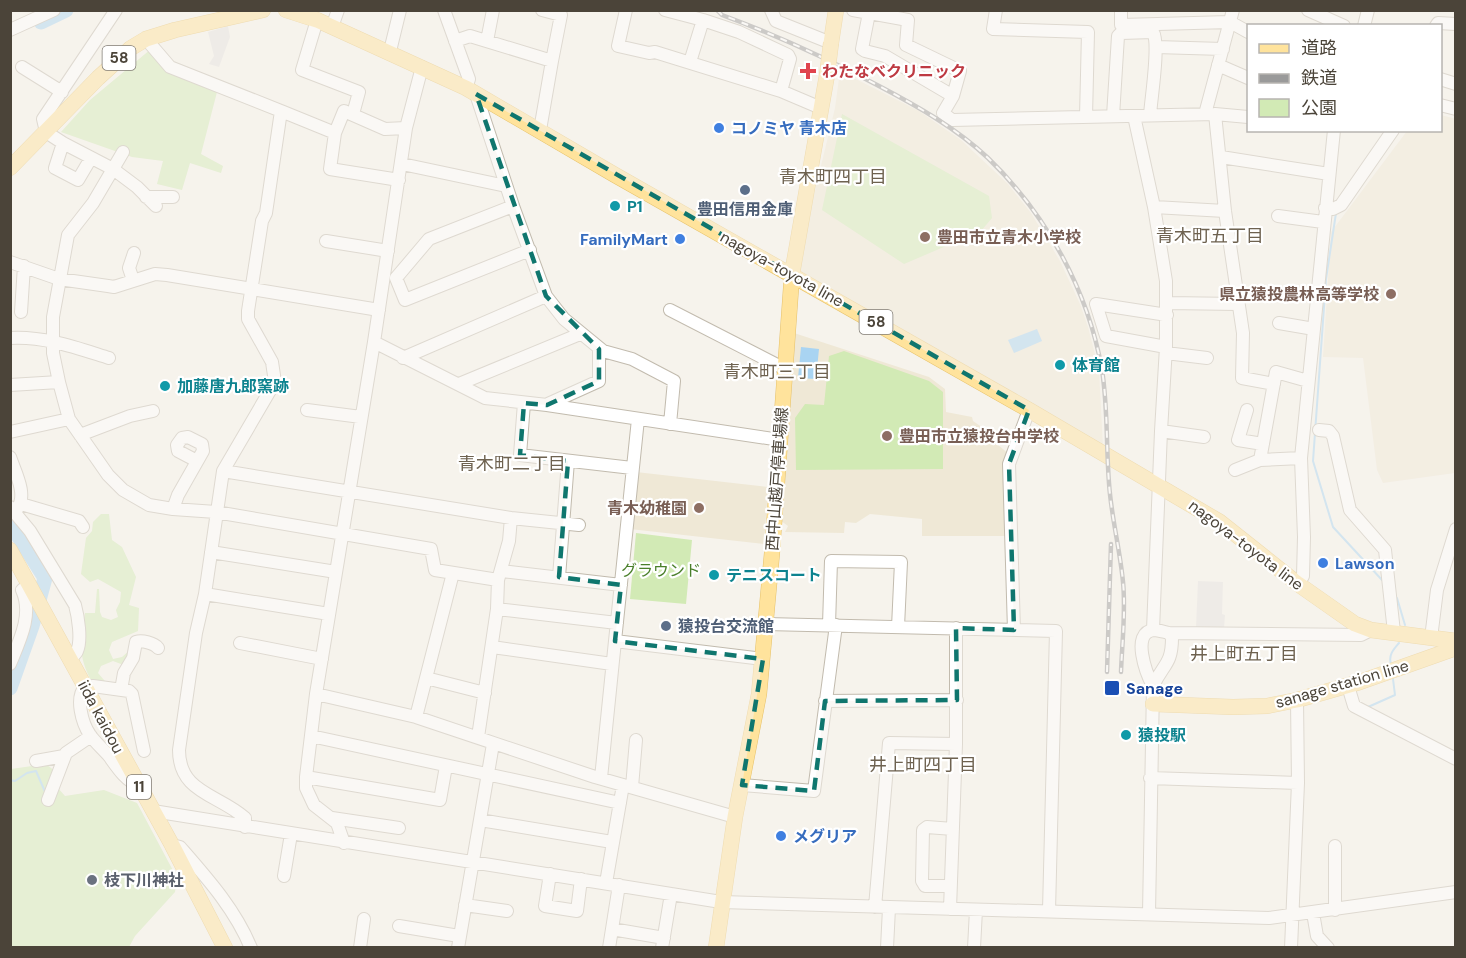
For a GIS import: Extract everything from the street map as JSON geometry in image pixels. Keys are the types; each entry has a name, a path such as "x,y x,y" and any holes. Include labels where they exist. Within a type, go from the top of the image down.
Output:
{"main road":[{"name":"58","path":"10,168 131,48 146,39 211,21 263,10"},
{"name":"nagoya-toyota line","path":"286,10 317,20 358,40 390,51 471,91 579,155 1029,410 1220,522 1298,584 1355,624 1371,630 1455,641"},
{"name":"西中山越戸停車場線","path":"716,948 735,817 764,659 792,274 827,75 836,10"},
{"name":"iida kaidou","path":"10,550 54,626 225,948"},
{"name":"sanage station line","path":"1153,704 1267,706 1348,686 1455,648"}],"street":[{"path":"10,30 54,10"},
{"path":"116,10 43,119 46,132 113,169 156,206"},
{"path":"332,27 338,10"},
{"path":"390,51 400,10"},
{"path":"444,10 546,296 564,319 603,351 632,359 674,381 670,424"},
{"path":"487,41 493,10"},
{"path":"540,130 561,15 542,10"},
{"path":"626,10 618,46 649,53 655,51 781,91 821,108"},
{"path":"665,10 739,32 788,55 790,59 781,91"},
{"path":"771,10 776,21 831,43"},
{"path":"853,10 908,20 906,45 960,71 953,96 943,113 952,120 1210,114 1247,117"},
{"path":"996,10 993,29 1088,32 1086,117"},
{"path":"1121,10 1121,25 1232,16 1247,31"},
{"path":"1308,10 1327,22"},
{"path":"869,13 862,49 885,56 953,96"},
{"path":"1232,16 1218,65 1210,114 1221,158 1243,333 1242,378 1274,384"},
{"path":"317,20 302,70 359,92 353,114"},
{"path":"690,62 703,20"},
{"path":"1437,24 1455,24"},
{"path":"1113,116 1118,36 1120,33 1153,32 1156,47 1150,115"},
{"path":"455,41 470,36 552,61"},
{"path":"146,39 171,67 335,133"},
{"path":"1156,47 1223,49"},
{"path":"1218,65 1247,78"},
{"path":"22,67 62,92"},
{"path":"344,843 337,823 314,805 306,788 306,777 316,694 361,417 379,310 390,276 388,251 406,128 422,67"},
{"path":"245,827 244,818 236,810 190,784 179,763 179,750 223,471 275,382 272,362 248,319 281,111"},
{"path":"399,180 330,169 335,133 344,111 385,129 406,128"},
{"path":"1134,116 1154,207 1166,281 1166,350 1153,630"},
{"path":"1298,584 1303,576 1304,537 1301,458 1311,429 1308,381 1334,132"},
{"path":"1325,208 1333,209 1341,205 1392,132"},
{"path":"63,143 55,168 78,180 91,158"},
{"path":"123,152 93,203 68,235 53,317 53,341 59,382 69,419 108,475 123,490 149,505 216,512 431,549 435,570 500,576 560,577 621,585"},
{"path":"1221,158 1329,174"},
{"path":"402,164 506,186"},
{"path":"146,196 173,197"},
{"path":"390,276 429,239 513,206"},
{"path":"1154,207 1226,211"},
{"path":"1278,216 1323,222"},
{"path":"326,241 388,251"},
{"path":"390,276 405,300 530,250"},
{"path":"133,280 129,268 134,253"},
{"path":"10,262 59,279 114,287 155,274 379,310"},
{"path":"21,312 24,266"},
{"path":"403,358 546,296"},
{"path":"1207,358 1106,336 1096,304 1167,309 1238,304"},
{"path":"670,310 785,369"},
{"path":"1279,323 1314,329"},
{"path":"459,384 580,334"},
{"path":"10,338 24,337 53,341 109,358"},
{"path":"374,342 485,398 547,405 780,440"},
{"path":"547,405 599,381 599,348"},
{"path":"1260,460 1276,372 1308,381"},
{"path":"10,385 59,382"},
{"path":"524,403 520,455 632,468"},
{"path":"307,410 361,417"},
{"path":"1014,630 1009,464 1029,410"},
{"path":"1247,410 1238,440 1263,444"},
{"path":"80,435 130,416 153,411"},
{"path":"10,432 69,419"},
{"path":"601,778 638,419"},
{"path":"1311,429 1329,431 1334,436 1350,510 1385,550 1394,632"},
{"path":"1161,431 1204,437"},
{"path":"10,457 22,493 16,508"},
{"path":"1235,470 1260,460 1301,458"},
{"path":"560,577 568,461"},
{"path":"173,509 178,495 197,462"},
{"path":"223,471 511,518 579,525"},
{"path":"16,508 79,520 84,527"},
{"path":"16,508 75,605 78,615 78,643 77,651 70,659"},
{"path":"478,737 492,647 502,558 508,541 511,518"},
{"path":"1431,638 1437,590 1454,542 1455,529"},
{"path":"211,552 336,572"},
{"path":"742,785 814,791 833,625 831,561 901,562 898,627"},
{"path":"416,717 453,573"},
{"path":"10,664 24,631 27,601 22,590 30,586"},
{"path":"205,594 329,614"},
{"path":"497,609 617,623"},
{"path":"766,624 1056,631 1048,911"},
{"path":"950,909 957,700 956,628"},
{"path":"1153,686 1143,663 1142,644 1148,633 1153,630 1169,633 1361,635 1371,630"},
{"path":"1149,914 1153,686 1157,676 1170,660 1172,638 1169,633"},
{"path":"615,641 764,659"},
{"path":"121,690 124,673 133,658 136,642 153,644 158,648"},
{"path":"240,643 322,659"},
{"path":"492,647 612,664"},
{"path":"1143,663 1158,664 1170,660"},
{"path":"426,678 485,693"},
{"path":"1348,686 1354,706 1455,759"},
{"path":"138,785 125,777 91,736 85,724 81,705 81,692 85,687 129,691 132,694 144,751"},
{"path":"316,694 416,717 601,778 735,817"},
{"path":"825,701 957,700"},
{"path":"1291,948 1298,783 1297,700"},
{"path":"36,761 64,756 91,736"},
{"path":"311,736 620,803"},
{"path":"606,883 620,803 627,786 636,740"},
{"path":"875,907 889,743 956,744"},
{"path":"399,926 458,942 493,744"},
{"path":"49,798 64,756"},
{"path":"306,777 440,800 446,766"},
{"path":"1150,778 1298,783"},
{"path":"153,811 721,902 1269,918 1455,892"},
{"path":"332,818 399,828"},
{"path":"480,820 612,842"},
{"path":"950,886 925,886 921,881 923,830 927,827 953,829"},
{"path":"284,876 291,834"},
{"path":"172,845 180,847 215,887 244,930 251,948"},
{"path":"1335,846 1335,910"},
{"path":"550,874 545,906 577,911 581,879"},
{"path":"609,948 620,885"},
{"path":"612,929 663,943 671,894"},
{"path":"465,905 507,910"},
{"path":"887,948 889,908"},
{"path":"974,948 976,910"},
{"path":"1313,913 1317,936 1328,948"},
{"path":"360,948 364,919"}],"highlighted area":[{"path":"476,94 1029,410 1009,464 1014,630 956,628 957,700 825,701 814,791 742,785 763,659 615,641 621,585 559,577 568,461 520,455 524,403 547,405 599,381 599,349 546,296"}],"shaded area":[{"path":"228,26 230,37 219,67 209,64 214,56 208,32"},
{"name":"豊田市立青木小学校","path":"840,71 919,111 961,140 1007,183 1031,213 1060,261 1088,327 1099,370 1103,447 800,273 797,265 835,108"},
{"name":"県立猿投農林高等学校","path":"1442,115 1456,119 1455,473 1383,483 1377,470 1363,358 1323,357 1331,232 1406,132 1442,132"},
{"name":"豊田市立猿投台中学校","path":"794,333 929,377 945,389 946,412 972,417 973,421 989,432 991,439 1010,455 1008,536 922,536 922,519 870,514 856,523 845,522 844,533 785,532 788,526 777,518"},
{"name":"青木幼稚園","path":"636,472 768,487 764,544 630,529"},
{"path":"1198,581 1223,582 1224,628 1196,627"}],"green space":[{"path":"157,44 170,71 217,92 201,154 223,166 221,173 190,163 182,190 157,184 163,161 132,157 61,132 90,100"},
{"path":"842,114 989,196 992,218 981,231 904,264 822,210"},
{"path":"844,351 929,381 943,392 943,469 796,470 795,418 805,404 824,405 829,356"},
{"path":"101,514 109,514 112,540 122,547 136,577 129,605 139,608 138,631 112,642 109,650 113,659 122,657 130,650 130,661 121,664 113,661 101,666 98,673 110,687 93,684 82,657 85,613 95,613 97,589 99,589 102,617 111,620 118,617 116,610 120,602 121,592 98,579 90,582 81,574 86,538 92,531 93,522"},
{"name":"グラウンド","path":"636,533 692,540 686,604 630,599"},
{"path":"46,764 56,772 57,787 65,796 104,790 137,803 177,878 175,892 135,936 129,947 11,948 11,769"}],"water":[{"path":"1037,329 1042,341 1014,353 1008,340"},
{"path":"801,347 819,349 816,379 798,378"}],"waterway":[{"path":"41,22 66,10"},
{"path":"1336,213 1326,279 1313,461 1333,527 1382,580"},
{"path":"10,523 45,578 32,626 10,688"},
{"path":"1397,598 1405,625"},
{"path":"1391,664 1391,655 1399,643"},
{"path":"1368,707 1395,695 1393,679"},
{"path":"10,780 15,781 27,773 36,771 46,794"}],"railway":[{"path":"717,10 722,15 782,39 860,76 908,101 949,127 976,147 1009,180 1046,229 1062,255 1086,311 1102,370 1110,495 1124,593 1121,672"},
{"path":"1107,672 1111,544"}],"place":[{"name":"わたなべクリニック","path":"808,71"},
{"name":"コノミヤ 青木店","path":"719,128"},
{"name":"豊田信用金庫","path":"745,190"},
{"name":"P1","path":"615,206"},
{"name":"豊田市立青木小学校","path":"925,237"},
{"name":"FamilyMart","path":"680,239"},
{"name":"県立猿投農林高等学校","path":"1391,294"},
{"name":"体育館","path":"1060,365"},
{"name":"加藤唐九郎窯跡","path":"165,386"},
{"name":"豊田市立猿投台中学校","path":"887,436"},
{"name":"青木幼稚園","path":"699,508"},
{"name":"Lawson","path":"1323,563"},
{"name":"テニスコート","path":"714,575"},
{"name":"猿投台交流館","path":"666,626"},
{"name":"Sanage","path":"1112,688"},
{"name":"猿投駅","path":"1126,735"},
{"name":"メグリア","path":"781,836"},
{"name":"枝下川神社","path":"92,880"}],"district":[{"name":"青木町四丁目","path":"833,177"},
{"name":"青木町五丁目","path":"1210,236"},
{"name":"青木町三丁目","path":"777,372"},
{"name":"青木町二丁目","path":"512,464"},
{"name":"井上町五丁目","path":"1244,654"},
{"name":"井上町四丁目","path":"923,765"}]}
